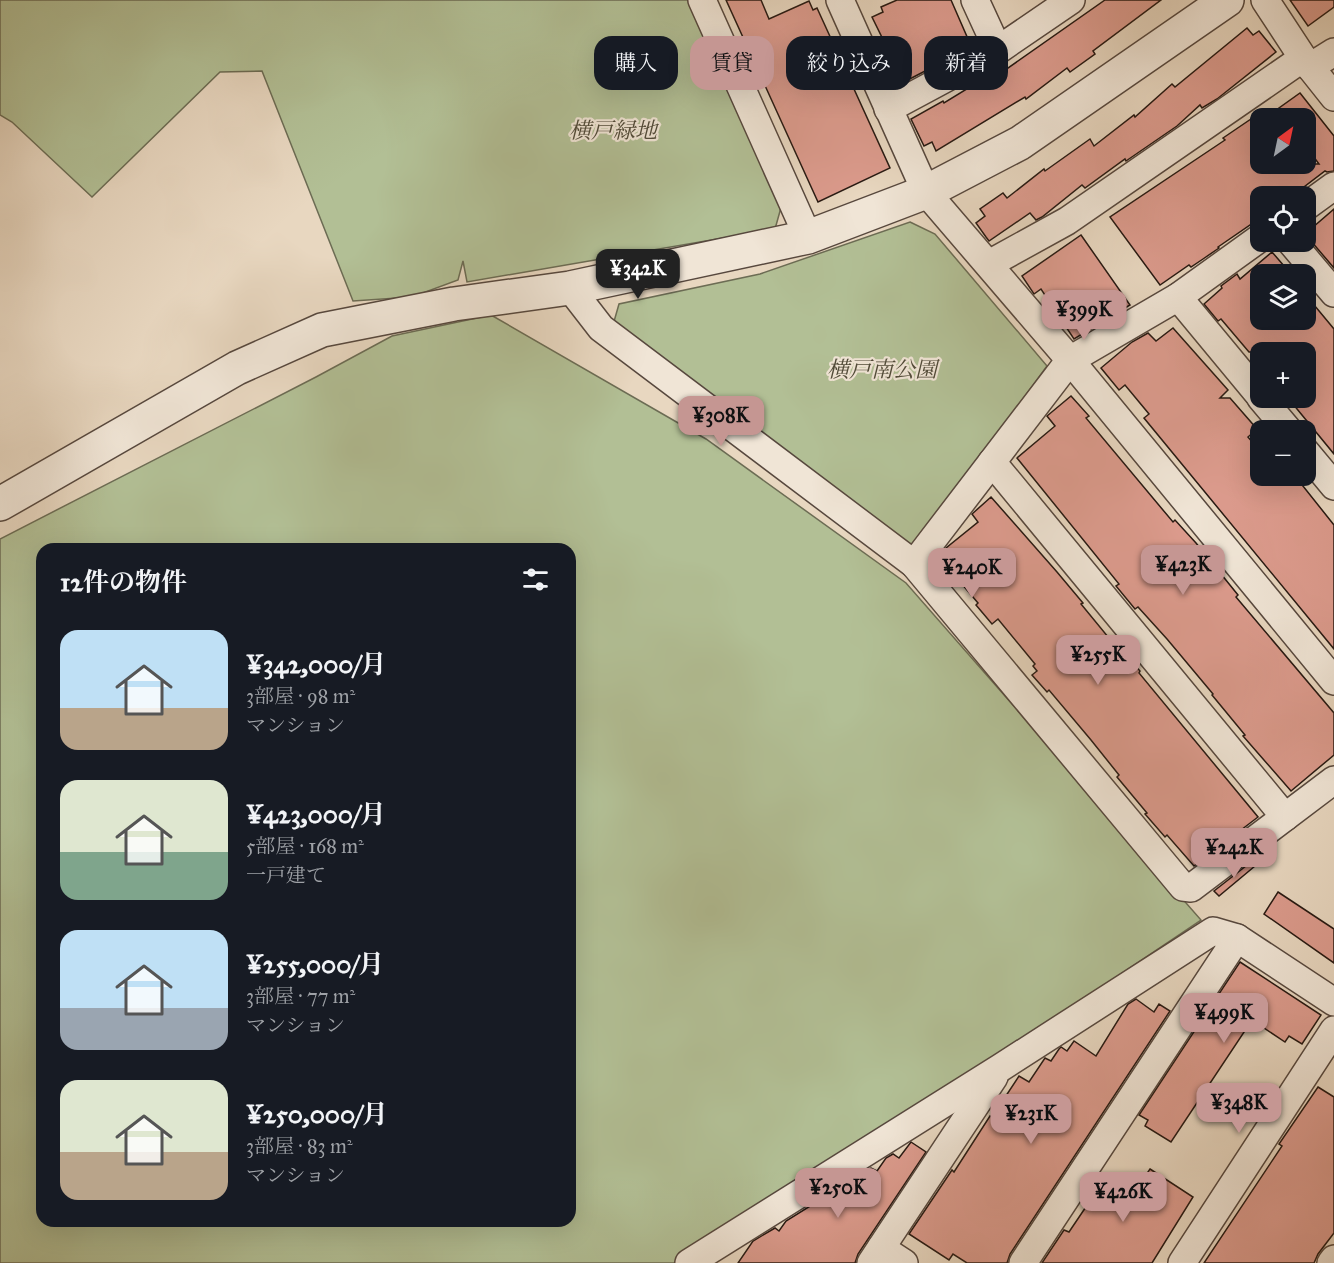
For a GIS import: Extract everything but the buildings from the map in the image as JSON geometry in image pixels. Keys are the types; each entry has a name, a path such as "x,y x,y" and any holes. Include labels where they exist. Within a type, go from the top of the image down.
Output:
{"street":[{"path":"702,0 808,237"},
{"path":"840,0 926,192 1070,360 1334,681"},
{"path":"975,0 992,36"},
{"path":"1008,43 1071,0"},
{"path":"0,504 237,369 322,330 454,304 570,288 808,237 926,192 1020,143 1227,0"},
{"path":"1265,0 1306,63 1334,97"},
{"path":"988,264 1067,220 1306,63 1334,52"},
{"path":"888,108 924,89"},
{"path":"1316,199 1334,186"},
{"path":"914,564 1070,360 1178,297 1250,245"},
{"path":"1299,252 1334,293"},
{"path":"570,288 601,328 914,564 1183,887 1191,888 1334,780"},
{"path":"1178,297 1250,385"},
{"path":"1269,408 1280,420"},
{"path":"992,462 1285,817"},
{"path":"1316,464 1334,486"},
{"path":"689,1263 1213,931 1237,938 1334,1002"},
{"path":"1023,1263 1237,938"},
{"path":"1182,1263 1334,1030"},
{"path":"904,1263 876,1255 1000,1068"},
{"path":"718,1263 739,1232"},
{"path":"1331,1263 1334,1259"}],"green space":[{"name":"横戸緑地","path":"0,0 690,0 706,36 690,36 690,90 731,90 782,204 775,229 467,282 463,261 458,280 412,297 353,301 262,71 220,72 92,197 12,122 0,115"},
{"name":"横戸南公園","path":"910,222 935,234 1047,366 911,552 613,325 619,304 760,274"},
{"path":"491,315 706,439 906,583 1201,920 935,1099 674,1263 0,1263 0,539 392,336"}]}
